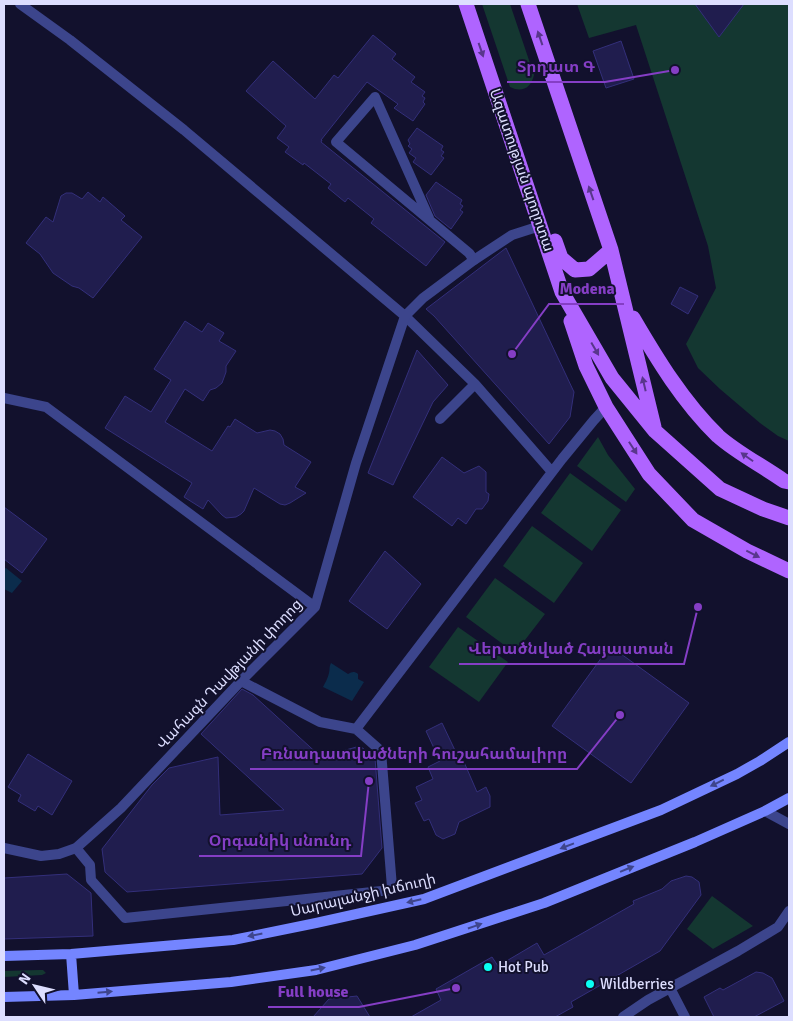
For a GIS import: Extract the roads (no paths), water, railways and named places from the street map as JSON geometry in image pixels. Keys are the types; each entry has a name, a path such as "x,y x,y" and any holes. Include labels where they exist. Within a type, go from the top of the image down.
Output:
{"main road":[{"name":"Ազատության պողոտա","path":"466,4 562,292 612,378 655,431 720,489 763,509 789,518"},
{"path":"528,4 611,250 655,431"},
{"path":"516,156 530,173 562,258 575,270 589,268 611,250"},
{"path":"562,292 586,366 606,407 649,474 693,520 747,551 789,572"},
{"path":"625,304 649,345 687,402 712,430 750,460 784,481 789,482"},
{"name":"Սարալանջի խճուղի","path":"4,956 71,954 233,940 424,899 661,810 736,774 789,742"},
{"path":"4,997 74,995 231,982 316,970 426,942 544,903 695,842 766,811 789,798"},
{"path":"71,954 74,995"}],"street":[{"path":"20,4 70,40 184,130 405,316 476,384 552,472"},
{"path":"429,218 375,97 336,142 429,218 469,253 474,260"},
{"path":"315,607 356,463 405,316 423,298 474,260 512,235 540,226"},
{"path":"440,419 476,384"},
{"name":"Վահագն Դավթյանի փողոց","path":"4,398 46,407 315,607 241,680 121,808 76,848 59,854 41,856 4,848"},
{"path":"356,730 552,472 606,407"},
{"path":"76,848 90,864 91,880 125,918 391,890 381,751 356,730 320,722 241,680"},
{"path":"766,811 789,824"},
{"path":"623,1017 648,1000 778,927 789,911"},
{"path":"670,988 685,1017"}],"water":[{"path":"6,568 22,581 12,593 4,589 4,569"},
{"path":"331,663 348,674 357,673 358,679 364,682 352,701 323,687 328,677"}],"place":[{"name":"Տրդատ Գ","path":"675,70"},
{"name":"Modena","path":"512,354"},
{"name":"Վերածնված Հայաստան","path":"698,607"},
{"name":"Բռնադատվածների հուշահամալիրը","path":"620,715"},
{"name":"Օրգանիկ սնունդ","path":"369,781"},
{"name":"Hot Pub","path":"488,967"},
{"name":"Wildberries","path":"590,984"},
{"name":"Full house","path":"456,988"}]}
